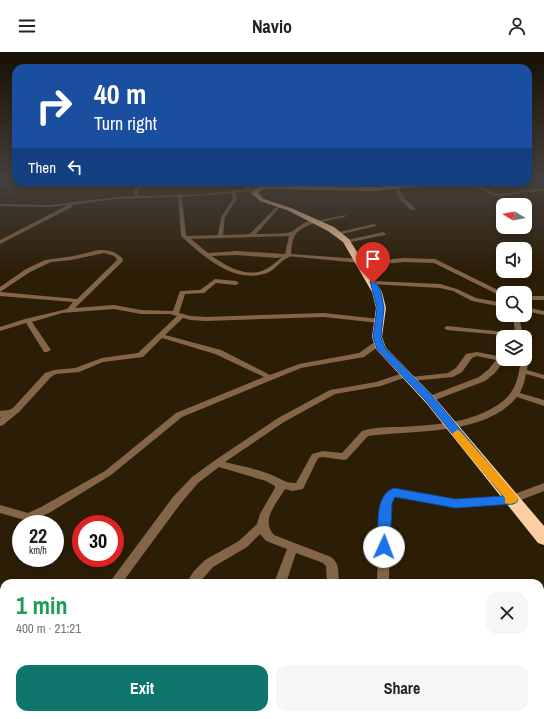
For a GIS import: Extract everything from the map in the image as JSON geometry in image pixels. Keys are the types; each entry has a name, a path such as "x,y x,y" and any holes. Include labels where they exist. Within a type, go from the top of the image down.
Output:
{"highway":[{"path":"289,210 338,233 346,241 361,263 377,292 380,308 377,329 379,343 386,355 430,399 451,427 513,499 544,538"}],"street":[{"path":"0,242 61,210"},
{"path":"181,210 182,232 186,238 231,271 251,274 266,271 288,255 290,234"},
{"path":"220,237 223,217 228,210"},
{"path":"252,236 275,210"},
{"path":"186,238 290,234 298,227 315,221 344,216"},
{"path":"338,233 374,224"},
{"path":"346,241 382,234"},
{"path":"0,290 20,276 47,261 75,258 94,252 110,253 118,256 120,259 118,262 70,310"},
{"path":"208,255 237,253 288,255 361,263 404,260 435,261 496,292"},
{"path":"0,423 10,413 16,410 48,375 54,372 76,370 107,359 140,355 161,336 179,314 182,292 202,292 215,281 236,283"},
{"path":"373,283 440,286 455,290 474,300 496,304"},
{"path":"0,294 78,301"},
{"path":"532,298 544,298"},
{"path":"0,328 70,310 110,307 141,312 179,314 190,318 212,319 331,315 379,321"},
{"path":"532,310 544,313"},
{"path":"28,320 47,350"},
{"path":"447,328 496,333"},
{"path":"161,336 218,352 271,378"},
{"path":"0,509 23,516 35,515 108,473 179,415 212,400 305,364 361,355 379,343"},
{"path":"118,579 177,500 195,480 217,463 281,420 333,392 409,377 450,375 459,370 473,354 483,354 496,358"},
{"path":"430,399 482,379 496,366"},
{"path":"217,463 269,478 280,484 292,487 299,486 315,456 324,454 344,457 365,433 451,427 486,416 502,407 515,394 519,386 524,366"},
{"path":"526,366 544,377"},
{"path":"515,394 544,403"},
{"path":"0,414 10,413"},
{"path":"280,484 280,488 262,520 261,527 263,533 270,538 327,560 332,564 334,572 333,579"},
{"path":"383,579 386,503 389,496 394,493 455,503 513,499 544,487"},
{"path":"195,579 199,572 211,560 243,543 261,527"},
{"path":"281,579 293,547"}],"slow traffic":[{"path":"457,434 513,499 510,500"}],"route":[{"path":"373,283 377,292 380,308 377,337 381,349 430,399 455,432 513,499 455,503 394,493 389,496 386,503 384,547"}]}
